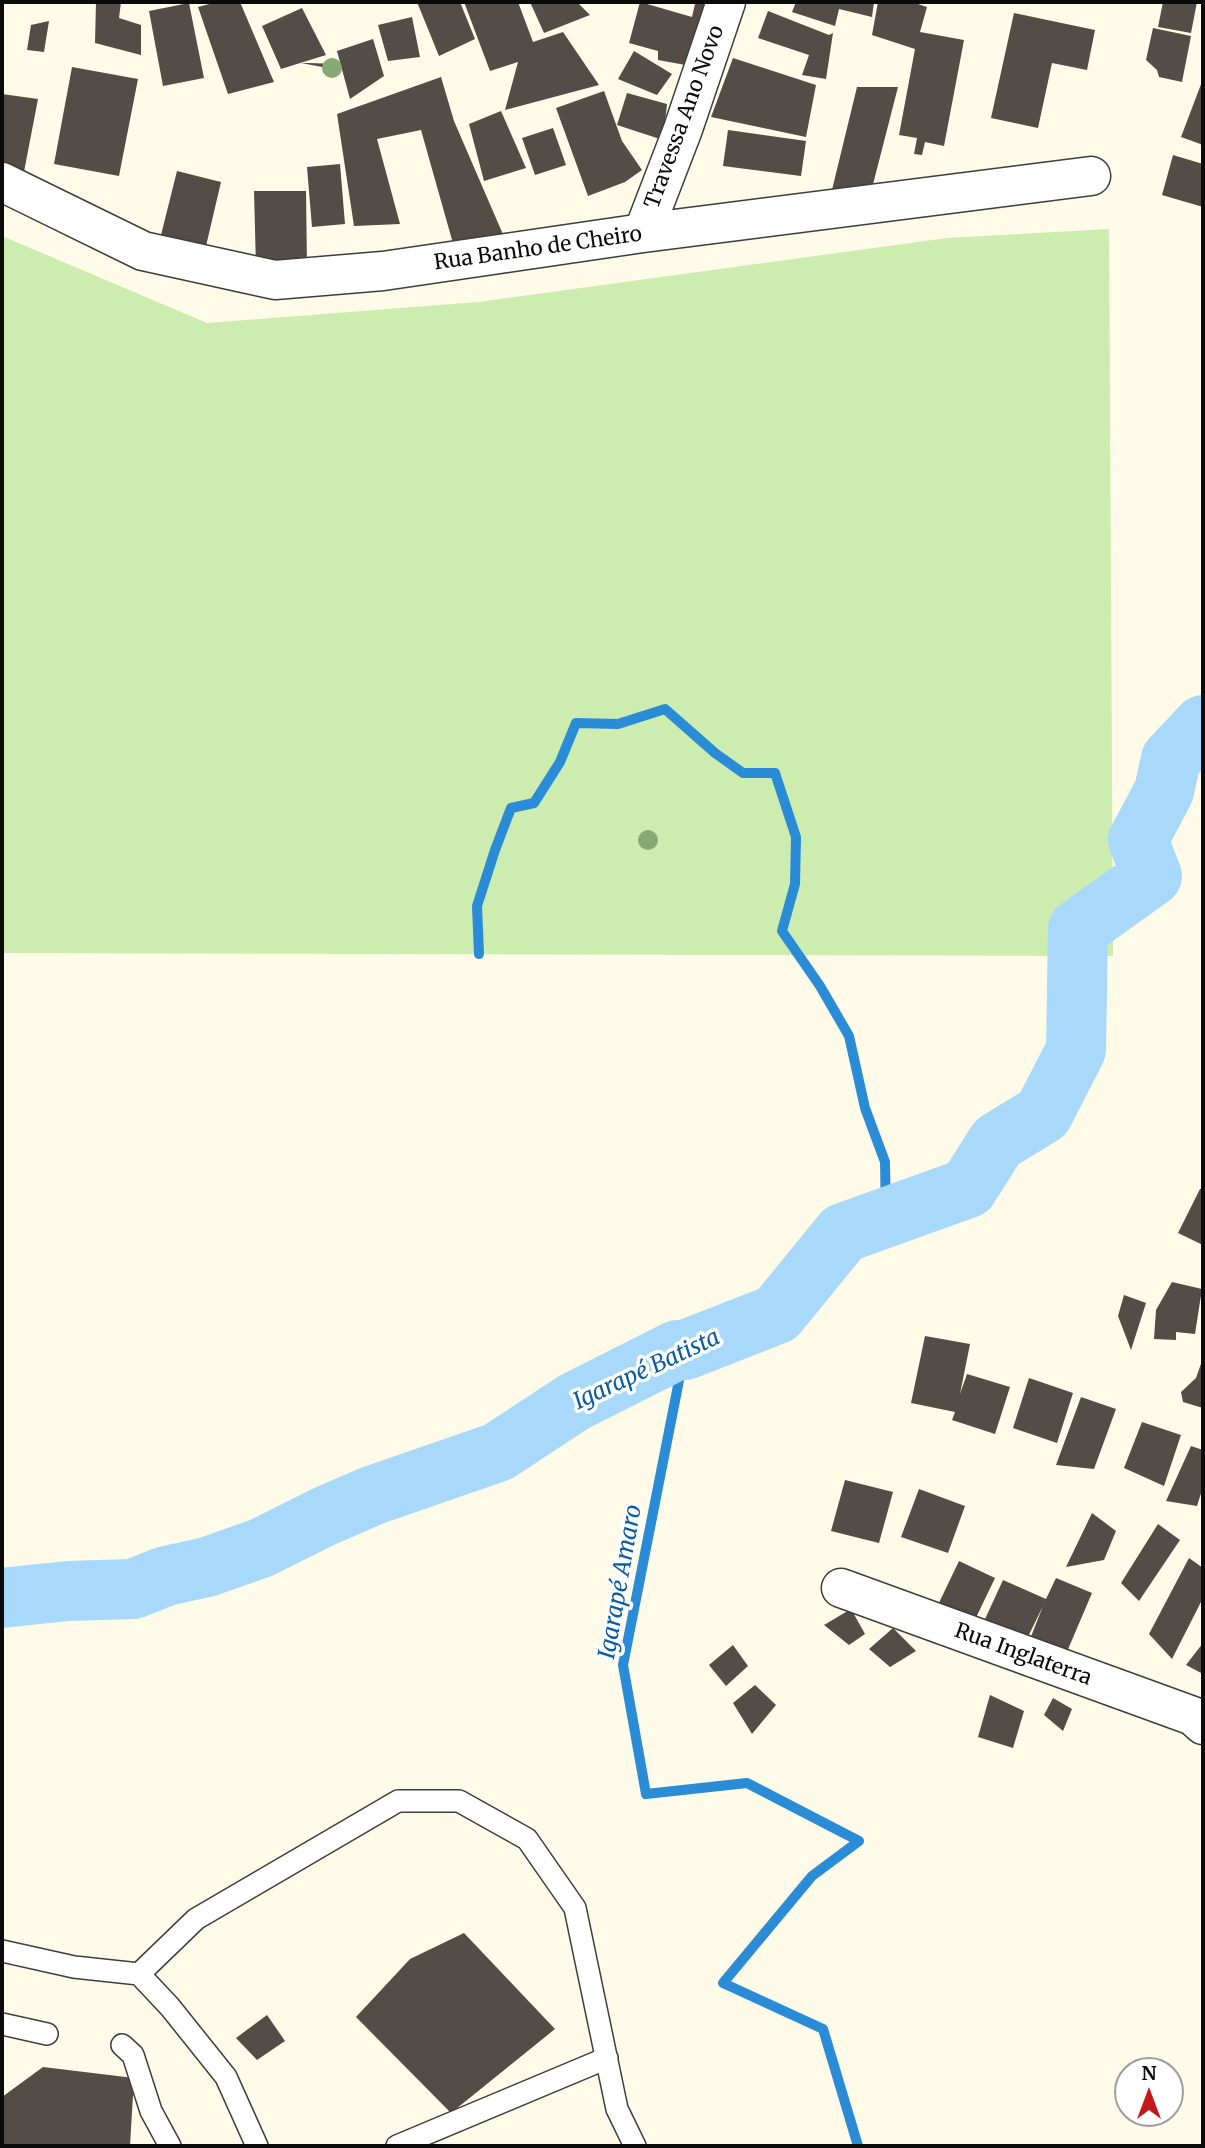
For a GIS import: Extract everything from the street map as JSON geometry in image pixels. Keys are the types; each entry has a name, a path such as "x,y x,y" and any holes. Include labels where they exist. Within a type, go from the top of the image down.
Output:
{"street":[{"name":"Travessa Ano Novo","path":"643,233 683,129 726,2"},
{"name":"Rua Banho de Cheiro","path":"2,182 143,251 275,280 383,271 643,233 1091,176"},
{"name":"Rua Inglaterra","path":"841,1588 1193,1716 1203,1725"}],"lane":[{"path":"139,1974 196,1919 398,1801 459,1801 527,1839 575,1908 617,2109 635,2146"},
{"path":"2,1951 74,1967 139,1974 170,2007 226,2077 257,2146"},
{"path":"2,2024 47,2034"},
{"path":"122,2045 133,2055 151,2111 170,2146"},
{"path":"397,2146 607,2058"}],"green space":[{"path":"1109,229 1113,956 2,953 2,236 207,323 478,302 947,238"}],"building":[{"path":"96,2 121,2 119,18 141,25 141,55 95,43"},
{"path":"217,2 240,2 274,82 228,94 198,7"},
{"path":"417,2 460,2 475,39 439,56"},
{"path":"464,2 518,2 533,42 563,32 599,85 505,110 518,62 490,71"},
{"path":"530,2 577,2 590,15 544,33"},
{"path":"640,2 692,17 695,4 690,2 718,2 691,66 658,60 658,51 629,43"},
{"path":"796,2 874,2 872,17 839,9 835,26 792,12"},
{"path":"878,2 912,2 927,7 920,32 964,40 944,146 925,142 922,155 914,154 917,138 899,135 915,49 872,35"},
{"path":"1163,2 1197,2 1191,33 1158,27"},
{"path":"189,3 204,78 163,86 149,11"},
{"path":"302,8 326,55 281,69 262,26"},
{"path":"768,11 829,35 833,33 826,79 802,75 809,55 758,38"},
{"path":"1014,13 1095,30 1087,70 1052,63 1038,128 991,118"},
{"path":"412,17 420,57 388,61 378,25"},
{"path":"49,21 44,52 27,50 31,25"},
{"path":"1153,28 1191,36 1182,82 1159,77 1157,70 1146,60"},
{"path":"373,39 384,76 350,99 337,51"},
{"path":"634,51 672,74 657,95 618,79"},
{"path":"733,58 816,85 806,137 711,117"},
{"path":"301,63 309,63 340,64 338,70"},
{"path":"72,67 138,79 119,176 54,164"},
{"path":"441,77 454,121 508,246 456,254 421,130 377,139 400,224 354,226 337,114"},
{"path":"1203,79 1203,145 1181,137"},
{"path":"857,87 898,87 870,196 831,194"},
{"path":"604,91 622,141 642,170 625,182 588,196 556,108"},
{"path":"627,93 667,104 663,140 617,125"},
{"path":"2,94 38,99 23,177 2,171"},
{"path":"501,111 526,168 484,181 469,124"},
{"path":"553,128 566,165 535,175 522,138"},
{"path":"728,130 806,141 801,176 723,166"},
{"path":"1173,155 1203,164 1203,207 1162,195"},
{"path":"340,164 345,224 312,227 307,167"},
{"path":"177,171 221,182 206,246 161,235"},
{"path":"254,191 306,191 307,267 256,268"},
{"path":"1203,1188 1203,1245 1178,1233 1200,1189"},
{"path":"1172,1282 1202,1289 1195,1334 1176,1332 1176,1340 1154,1339 1156,1310"},
{"path":"1124,1295 1146,1303 1131,1350 1118,1316"},
{"path":"925,1336 970,1344 960,1394 967,1374 1010,1387 995,1434 952,1420 955,1412 911,1403"},
{"path":"1203,1358 1203,1408 1183,1402 1181,1392 1196,1378"},
{"path":"1029,1378 1073,1393 1057,1443 1013,1428"},
{"path":"1081,1397 1116,1409 1094,1469 1056,1465"},
{"path":"1142,1422 1181,1435 1164,1486 1124,1468"},
{"path":"1191,1446 1203,1450 1203,1487 1197,1506 1166,1501"},
{"path":"845,1480 893,1492 879,1543 831,1531"},
{"path":"919,1489 965,1506 948,1553 901,1537"},
{"path":"1092,1513 1116,1531 1104,1560 1066,1567"},
{"path":"1158,1524 1180,1540 1139,1601 1121,1583"},
{"path":"1189,1558 1203,1568 1203,1598 1172,1659 1149,1634"},
{"path":"959,1561 995,1578 972,1626 936,1609"},
{"path":"1056,1578 1092,1593 1066,1654 1030,1639 1043,1606 1022,1649 980,1630 1003,1580 1046,1599"},
{"path":"851,1609 865,1634 849,1645 824,1625"},
{"path":"893,1628 916,1651 890,1667 869,1649"},
{"path":"1203,1643 1203,1674 1186,1665"},
{"path":"733,1645 748,1666 726,1686 709,1665"},
{"path":"755,1685 776,1705 752,1734 733,1703"},
{"path":"990,1695 1024,1711 1013,1748 978,1737"},
{"path":"1053,1698 1072,1709 1063,1731 1044,1715"},
{"path":"464,1933 555,2029 451,2113 356,2017 410,1959"},
{"path":"267,2015 285,2041 257,2060 236,2038"},
{"path":"43,2067 134,2078 130,2146 2,2146 2,2097"}],"waterway":[{"path":"479,954 477,906 511,808 534,803 560,762 576,723 618,724 665,709 715,753 743,773 775,773 796,837 795,884 782,931 820,986 849,1036 865,1108 885,1162 886,1218"},
{"name":"Igarapé Batista","path":"2,1598 68,1591 133,1589 166,1576 207,1567 261,1548 371,1496 498,1452 574,1402 677,1350 685,1350 777,1314 843,1233 968,1188 997,1142 1043,1114 1076,1050 1078,929 1152,876 1138,840 1164,791 1171,759 1203,725"},
{"name":"Igarapé Amaro","path":"685,1350 623,1665 646,1794 747,1783 859,1841 812,1876 723,1983 823,2029 858,2146"}]}
